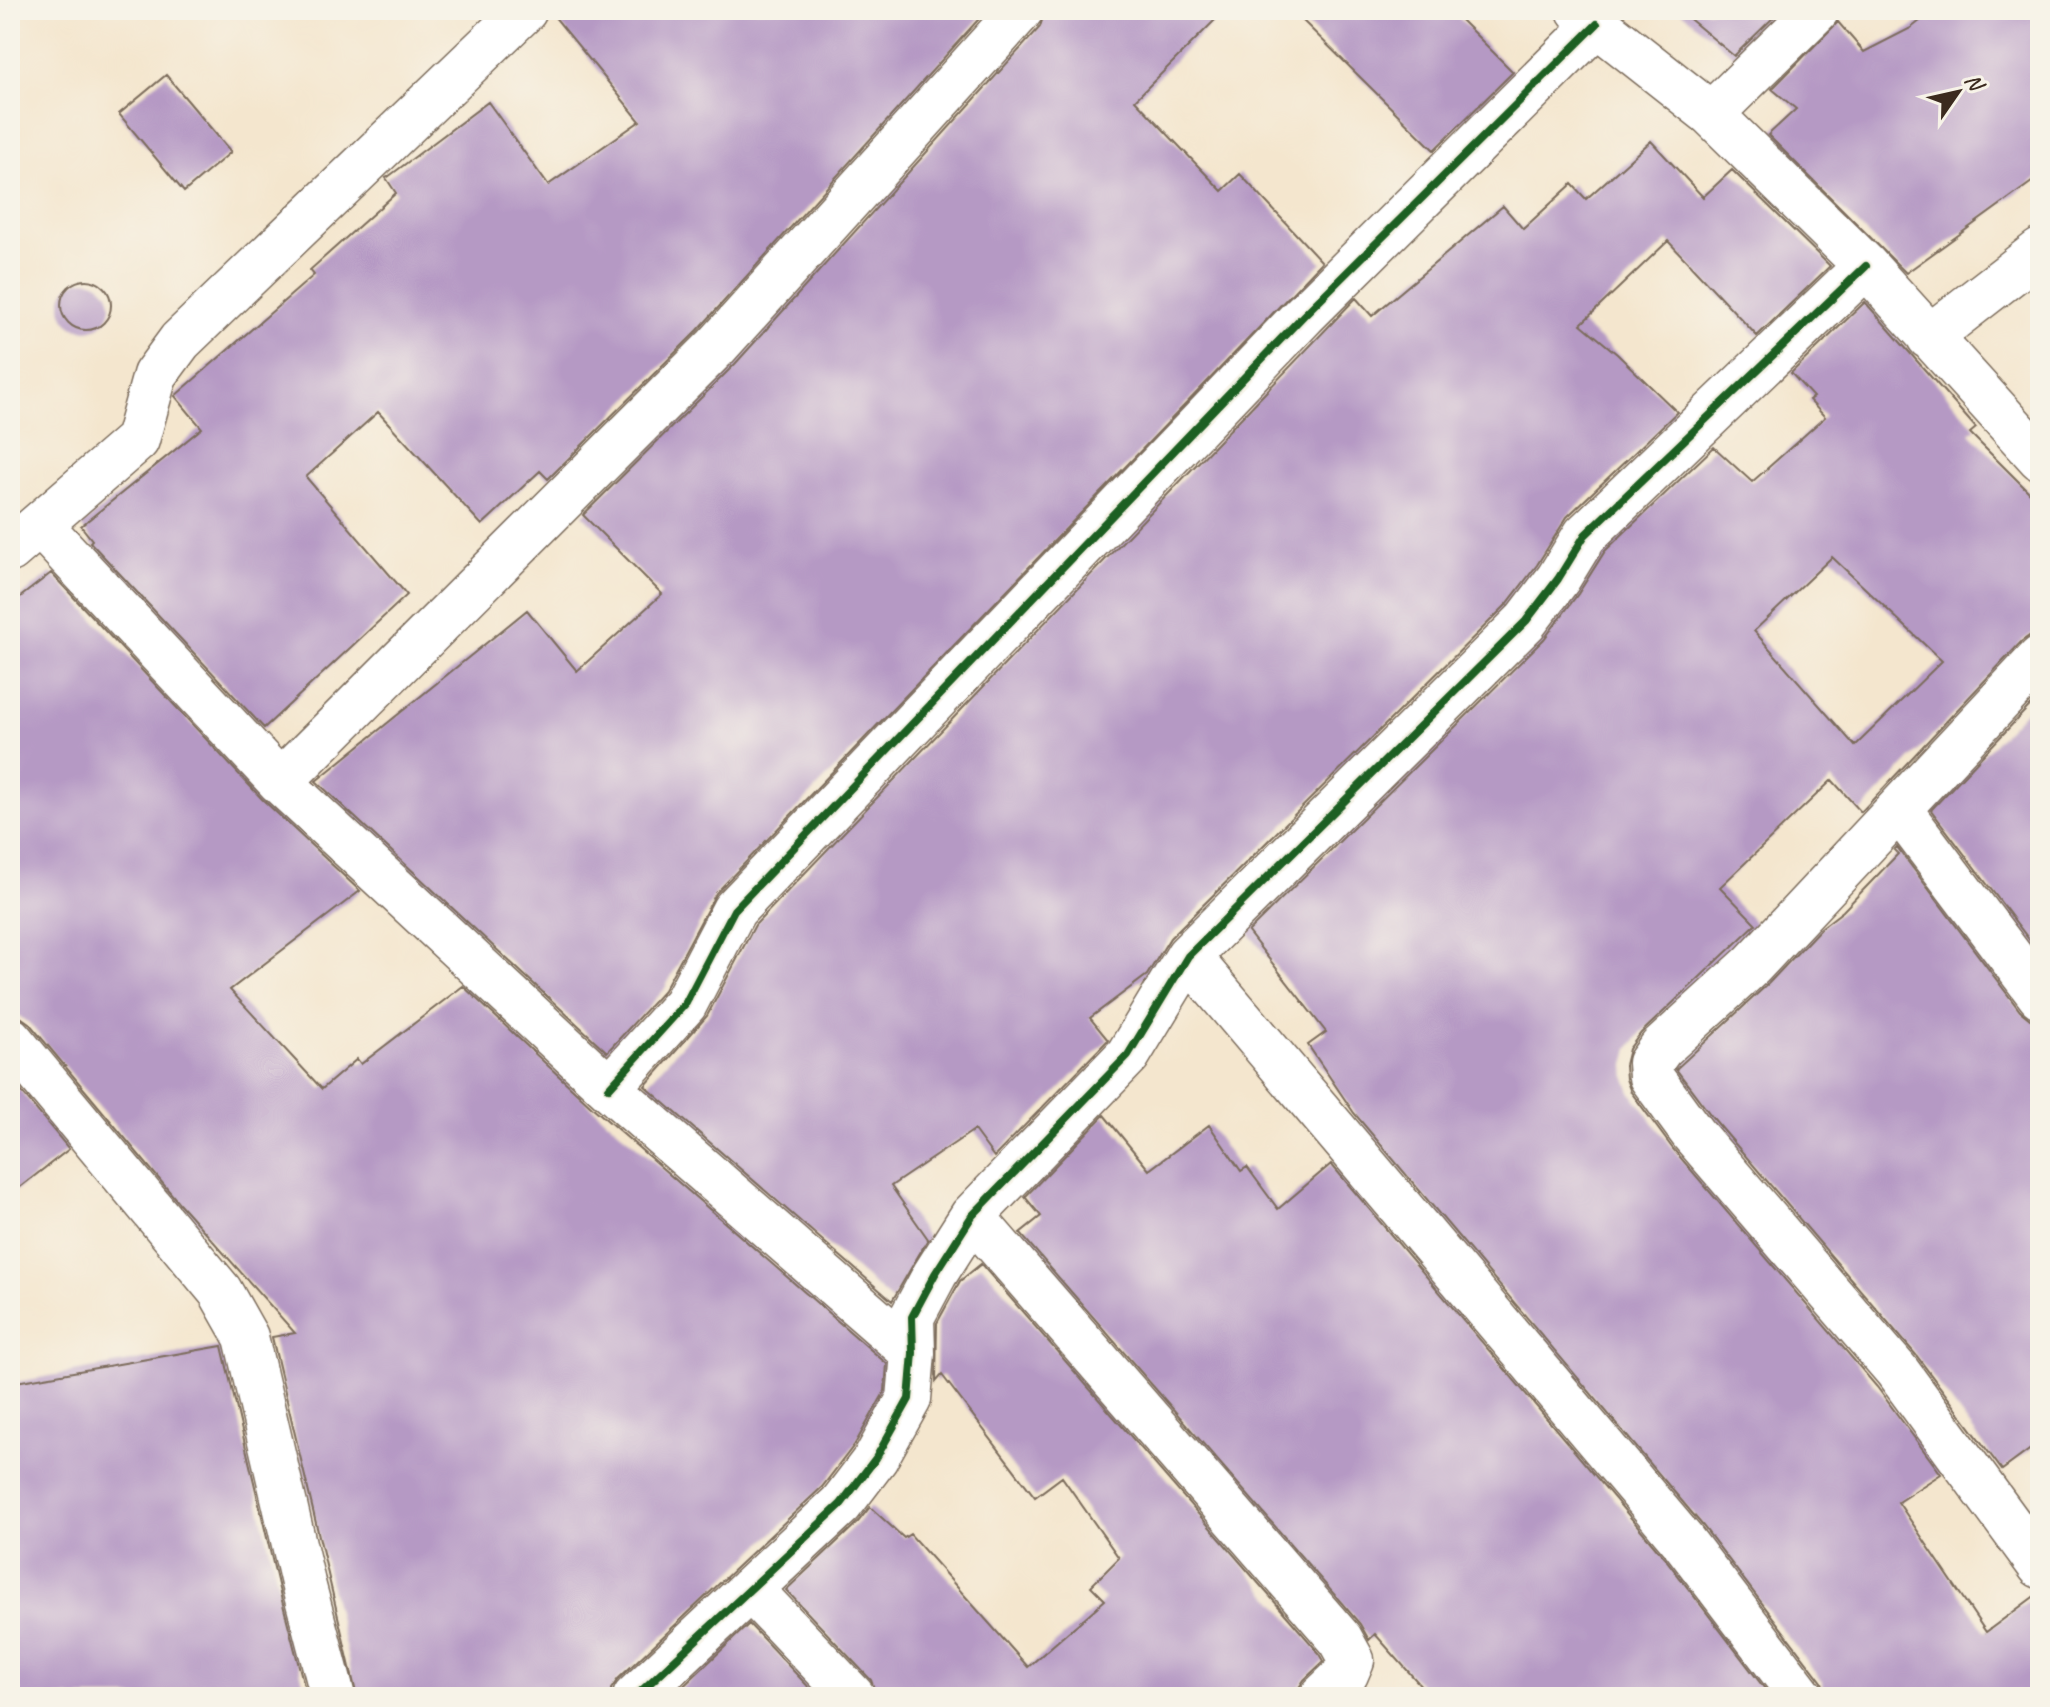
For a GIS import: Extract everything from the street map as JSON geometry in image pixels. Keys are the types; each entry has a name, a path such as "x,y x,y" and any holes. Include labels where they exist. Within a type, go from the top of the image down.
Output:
{"street":[{"path":"525,10 180,341 155,375 137,440 25,537 280,782 609,1088 913,1353"},
{"path":"280,782 716,347 1021,10"},
{"path":"1711,114 1817,10"},
{"path":"609,1088 685,1004 734,910 1588,17 1711,114 1866,266 2040,458"},
{"path":"1929,337 2040,251"},
{"path":"635,1697 841,1504 876,1458 909,1399 912,1317 935,1274 972,1216 1128,1055 1188,956 1526,621 1558,579 1585,535 1866,266"},
{"path":"2040,658 1752,965 1661,1048 1650,1063 1651,1077 1693,1134 1897,1371 2040,1566"},
{"path":"1899,809 2040,996"},
{"path":"1188,956 1683,1541 1802,1697"},
{"path":"10,1039 220,1291 246,1337 333,1697"},
{"path":"972,1216 1341,1640 1352,1660 1346,1674 1322,1697"},
{"path":"750,1589 853,1697"}],"building":[{"path":"549,10 987,10 698,330 548,479 540,471 482,525 378,412 306,477 407,595 264,728 90,542 92,540 81,526 202,428 175,396 314,275 310,270 396,193 386,178 488,102 548,185 640,121"},
{"path":"1045,10 1225,10 1135,100 1222,191 1240,174 1322,262 716,893 664,990 607,1052 316,781 527,610 577,671 662,594 583,515 735,364 1040,27"},
{"path":"1292,10 1451,10 1513,72 1434,150"},
{"path":"1679,10 1781,10 1734,56"},
{"path":"1934,10 2040,10 2040,176 1906,273 1768,135 1796,109 1772,89 1838,22 1864,52 1911,28"},
{"path":"166,75 231,152 184,192 119,114"},
{"path":"1651,141 1703,197 1732,170 1830,266 1757,336 1668,241 1581,324 1677,412 1567,517 1537,565 1507,604 1170,938 1147,975 1090,1018 1108,1040 994,1157 974,1130 891,1186 928,1239 892,1301 645,1086 707,1016 755,925 1356,298 1372,316 1503,206 1523,229 1572,184 1586,199"},
{"path":"86,280 103,288 111,305 103,322 86,330 69,322 61,305 69,288"},
{"path":"1865,302 1976,428 1970,433 2040,503 2040,634 2032,634 2022,641 1861,812 1832,780 1720,887 1756,924 1641,1033 1629,1049 1626,1079 1631,1092 1673,1149 1877,1387 1941,1474 1898,1502 1986,1632 2040,1592 2040,1697 1826,1697 1822,1682 1703,1526 1354,1113 1308,1045 1326,1032 1248,932 1544,639 1605,551 1714,447 1752,482 1825,417 1809,400 1813,397 1791,373","holes":["1832,557 1942,661 1855,746 1754,631"]},
{"path":"51,573 262,799 360,891 230,990 322,1089 357,1059 361,1064 463,986 592,1107 887,1364 885,1391 855,1444 822,1487 618,1679 611,1689 611,1697 357,1697 272,1337 295,1333 179,1203 29,1023 19,1016 10,1015 10,605"},
{"path":"2040,695 2040,954 1931,810"},
{"path":"1897,847 2020,1011 2030,1019 2040,1020 2040,1442 2002,1470 1916,1355 1713,1118 1676,1069 1769,983 1821,928 1843,911 1898,854 1894,850"},
{"path":"10,1078 69,1149 10,1195"},
{"path":"1104,1115 1149,1170 1209,1125 1241,1171 1247,1167 1278,1209 1331,1164 1664,1557 1771,1697 1431,1697 1375,1634 1369,1640 1360,1624 1020,1233 1041,1216 1025,1197"},
{"path":"981,1264 1320,1654 1324,1661 1304,1680 1298,1689 1298,1697 877,1697 871,1680 786,1590 870,1507 904,1538 910,1534 1028,1667 1105,1600 1091,1586 1119,1558 1062,1477 1035,1497 942,1375 936,1382 937,1323 960,1281"},
{"path":"222,1346 307,1697 10,1697 10,1383"},
{"path":"749,1624 818,1697 672,1697"}],"cycle path":[{"path":"609,1088 685,1004 734,910 1304,315 1597,24"},
{"path":"635,1697 841,1504 876,1458 909,1399 912,1317 935,1274 972,1216 1128,1055 1188,956 1526,621 1558,579 1585,535 1866,266"}]}
